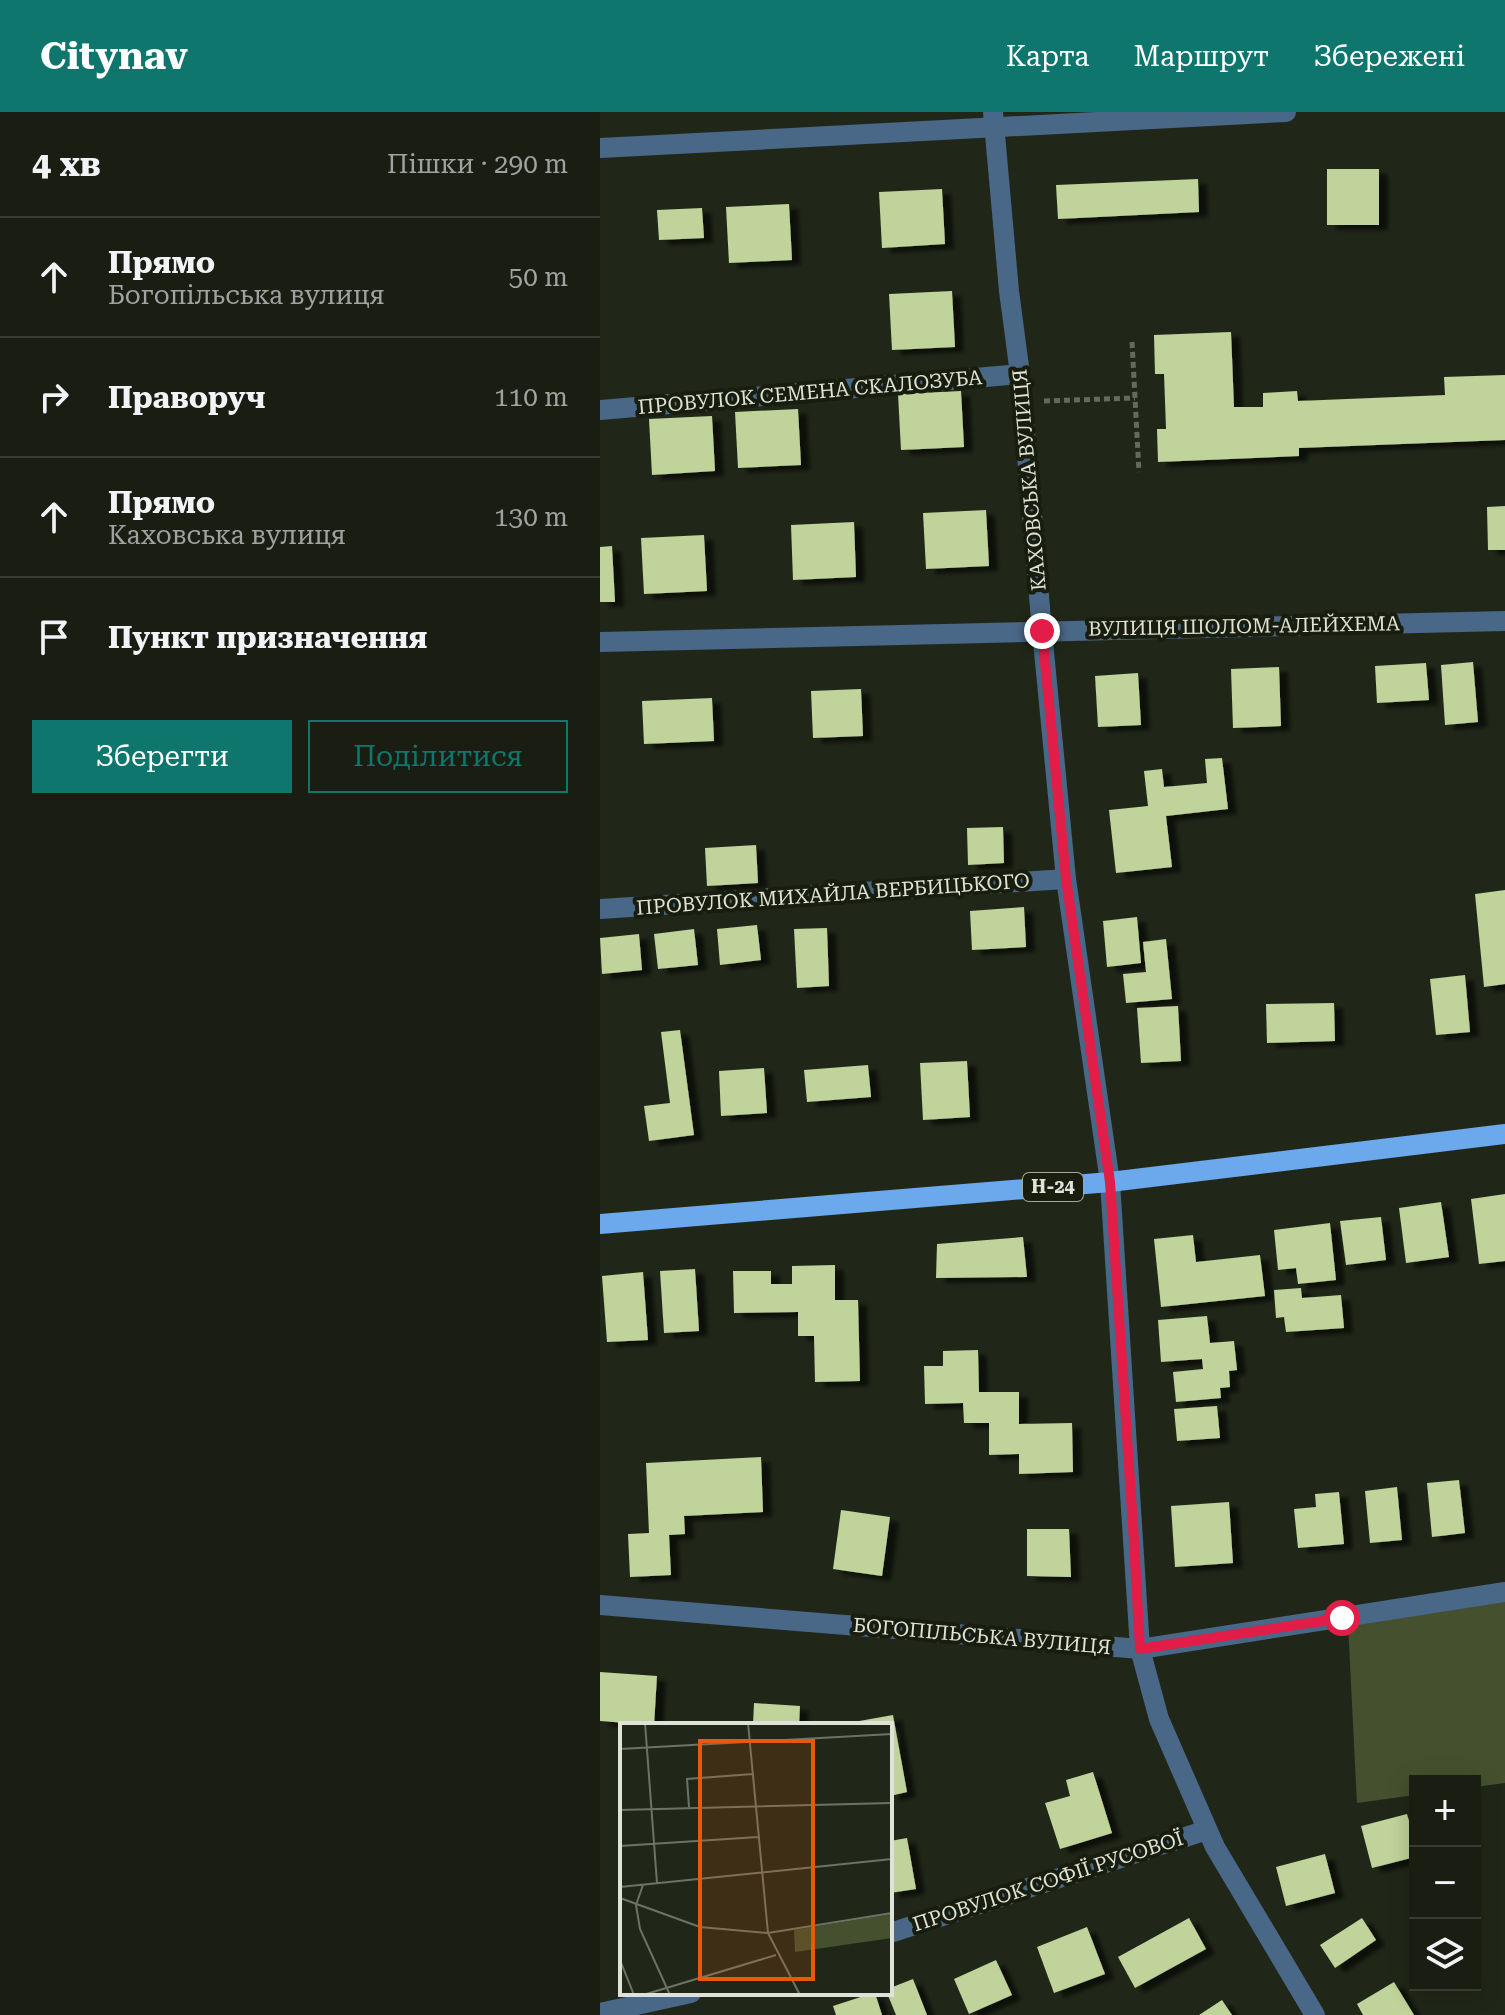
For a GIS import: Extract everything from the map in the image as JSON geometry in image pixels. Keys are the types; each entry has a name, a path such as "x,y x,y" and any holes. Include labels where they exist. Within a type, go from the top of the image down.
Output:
{"main road":[{"name":"Н-24","path":"600,1224 1110,1182 1505,1134"}],"street":[{"path":"600,148 994,120 1286,112"},
{"name":"КАХОВСЬКА ВУЛИЦЯ","path":"994,120 1066,879 1110,1182 1140,1649 1159,1719 1215,1847 1315,2015"},
{"name":"ПРОВУЛОК СЕМЕНА СКАЛОЗУБА","path":"600,410 1020,374"},
{"name":"ВУЛИЦЯ ШОЛОМ-АЛЕЙХЕМА","path":"600,642 1505,621"},
{"name":"ПРОВУЛОК МИХАЙЛА ВЕРБИЦЬКОГО","path":"600,909 1066,879"},
{"name":"БОГОПІЛЬСЬКА ВУЛИЦЯ","path":"600,1605 1140,1649 1505,1592"},
{"name":"ПРОВУЛОК СОФІЇ РУСОВОЇ","path":"892,1932 1207,1830"},
{"path":"600,2013 682,1995"}],"path":[{"path":"1132,342 1139,472"},
{"path":"1023,402 1135,398"}],"green space":[{"path":"1505,1599 1505,1783 1481,1786 1481,1775 1409,1775 1409,1796 1357,1803 1348,1624"}],"building":[{"path":"1327,169 1379,169 1379,225 1327,225"},
{"path":"1198,179 1199,212 1058,219 1056,185"},
{"path":"942,189 945,244 882,248 879,192"},
{"path":"789,204 792,260 729,263 726,207"},
{"path":"702,208 704,238 659,240 657,210"},
{"path":"952,291 955,347 892,350 889,294"},
{"path":"1231,332 1234,407 1263,407 1263,393 1297,391 1298,401 1445,395 1444,377 1505,375 1505,440 1299,448 1299,456 1158,462 1157,429 1166,429 1164,374 1155,374 1154,335"},
{"path":"961,391 964,447 901,450 898,394"},
{"path":"798,409 801,465 738,468 735,412"},
{"path":"712,416 715,471 652,475 649,419"},
{"path":"1505,506 1505,550 1488,550 1487,507"},
{"path":"986,510 989,566 926,569 923,513"},
{"path":"854,522 856,577 793,580 791,525"},
{"path":"704,535 707,591 644,594 641,538"},
{"path":"612,546 615,602 600,602 600,547"},
{"path":"1473,662 1478,722 1445,725 1441,665"},
{"path":"1426,663 1429,700 1377,703 1375,666"},
{"path":"1279,667 1281,726 1233,728 1231,669"},
{"path":"1138,673 1141,725 1098,727 1095,676"},
{"path":"861,689 863,736 813,738 811,691"},
{"path":"712,698 714,741 644,744 642,701"},
{"path":"1222,758 1228,809 1166,816 1172,867 1116,873 1109,810 1148,806 1144,771 1162,769 1164,787 1207,783 1205,759"},
{"path":"1003,827 1004,863 968,865 967,828"},
{"path":"756,845 758,883 707,886 705,848"},
{"path":"1505,890 1505,984 1484,987 1475,894"},
{"path":"1024,907 1026,947 972,950 970,911"},
{"path":"1137,917 1141,963 1107,967 1103,921"},
{"path":"757,925 761,960 720,965 717,929"},
{"path":"827,928 829,986 797,988 794,929"},
{"path":"694,929 698,965 658,969 654,934"},
{"path":"639,934 642,970 602,974 600,938"},
{"path":"1166,939 1172,999 1126,1003 1123,974 1146,972 1143,942"},
{"path":"1465,975 1470,1032 1436,1035 1430,979"},
{"path":"1334,1003 1335,1041 1267,1043 1266,1004"},
{"path":"1178,1006 1181,1061 1141,1063 1137,1008"},
{"path":"680,1030 694,1135 649,1141 644,1106 670,1103 661,1032"},
{"path":"967,1061 970,1117 923,1120 920,1063"},
{"path":"868,1065 871,1097 807,1102 804,1070"},
{"path":"764,1068 767,1113 721,1116 719,1071"},
{"path":"1505,1194 1505,1261 1479,1264 1471,1199"},
{"path":"1441,1202 1449,1257 1406,1263 1399,1208"},
{"path":"1381,1217 1386,1260 1346,1265 1340,1221"},
{"path":"1330,1223 1336,1280 1298,1284 1296,1268 1278,1270 1274,1230"},
{"path":"1193,1235 1196,1262 1260,1255 1265,1296 1161,1307 1154,1239"},
{"path":"1023,1237 1027,1277 936,1278 937,1244"},
{"path":"835,1265 835,1300 858,1300 860,1381 815,1382 814,1336 798,1336 798,1312 734,1313 733,1271 771,1271 771,1284 792,1284 792,1266"},
{"path":"695,1269 699,1331 664,1333 660,1271"},
{"path":"643,1272 648,1340 607,1342 602,1276"},
{"path":"1301,1288 1302,1298 1341,1295 1344,1328 1286,1332 1284,1317 1276,1318 1274,1290"},
{"path":"1207,1316 1210,1343 1234,1341 1237,1370 1229,1371 1230,1387 1220,1388 1221,1398 1176,1402 1173,1372 1203,1369 1202,1359 1161,1362 1158,1320"},
{"path":"978,1350 979,1392 1019,1392 1019,1424 1072,1423 1073,1472 1019,1474 1019,1454 989,1455 989,1423 964,1423 963,1403 925,1404 924,1366 943,1366 943,1351"},
{"path":"1217,1406 1220,1438 1177,1441 1174,1409"},
{"path":"761,1457 763,1512 684,1516 685,1534 669,1535 671,1575 630,1577 628,1534 649,1533 646,1463"},
{"path":"1459,1480 1465,1533 1432,1537 1427,1483"},
{"path":"1397,1487 1402,1540 1370,1543 1365,1491"},
{"path":"1339,1492 1344,1544 1298,1548 1294,1509 1316,1507 1315,1494"},
{"path":"1229,1502 1233,1563 1175,1567 1171,1506"},
{"path":"841,1510 890,1517 882,1576 833,1569"},
{"path":"1027,1529 1069,1529 1071,1577 1027,1576"},
{"path":"600,1672 657,1676 654,1723 600,1721"},
{"path":"754,1703 800,1706 799,1723 753,1723"},
{"path":"893,1715 907,1792 892,1796 892,1723 848,1723"},
{"path":"1093,1772 1112,1833 1060,1849 1045,1803 1070,1796 1066,1780"},
{"path":"1407,1814 1409,1859 1372,1868 1361,1826"},
{"path":"907,1838 916,1889 892,1893 892,1841"},
{"path":"1325,1854 1335,1893 1286,1906 1276,1867"},
{"path":"1189,1918 1206,1949 1135,1988 1118,1957"},
{"path":"1362,1918 1376,1940 1335,1968 1320,1945"},
{"path":"1087,1927 1105,1974 1054,1993 1037,1947"},
{"path":"996,1960 1012,1995 969,2014 954,1979"},
{"path":"913,1979 927,2015 896,2015 888,1995 892,1995 892,1987"},
{"path":"1394,1982 1414,2015 1363,2015 1357,2004"},
{"path":"876,1995 882,2015 836,2015 833,2006"},
{"path":"1222,2000 1232,2015 1199,2015"}],"route":[{"path":"1042,631 1066,879 1110,1182 1140,1649 1342,1618"}]}
